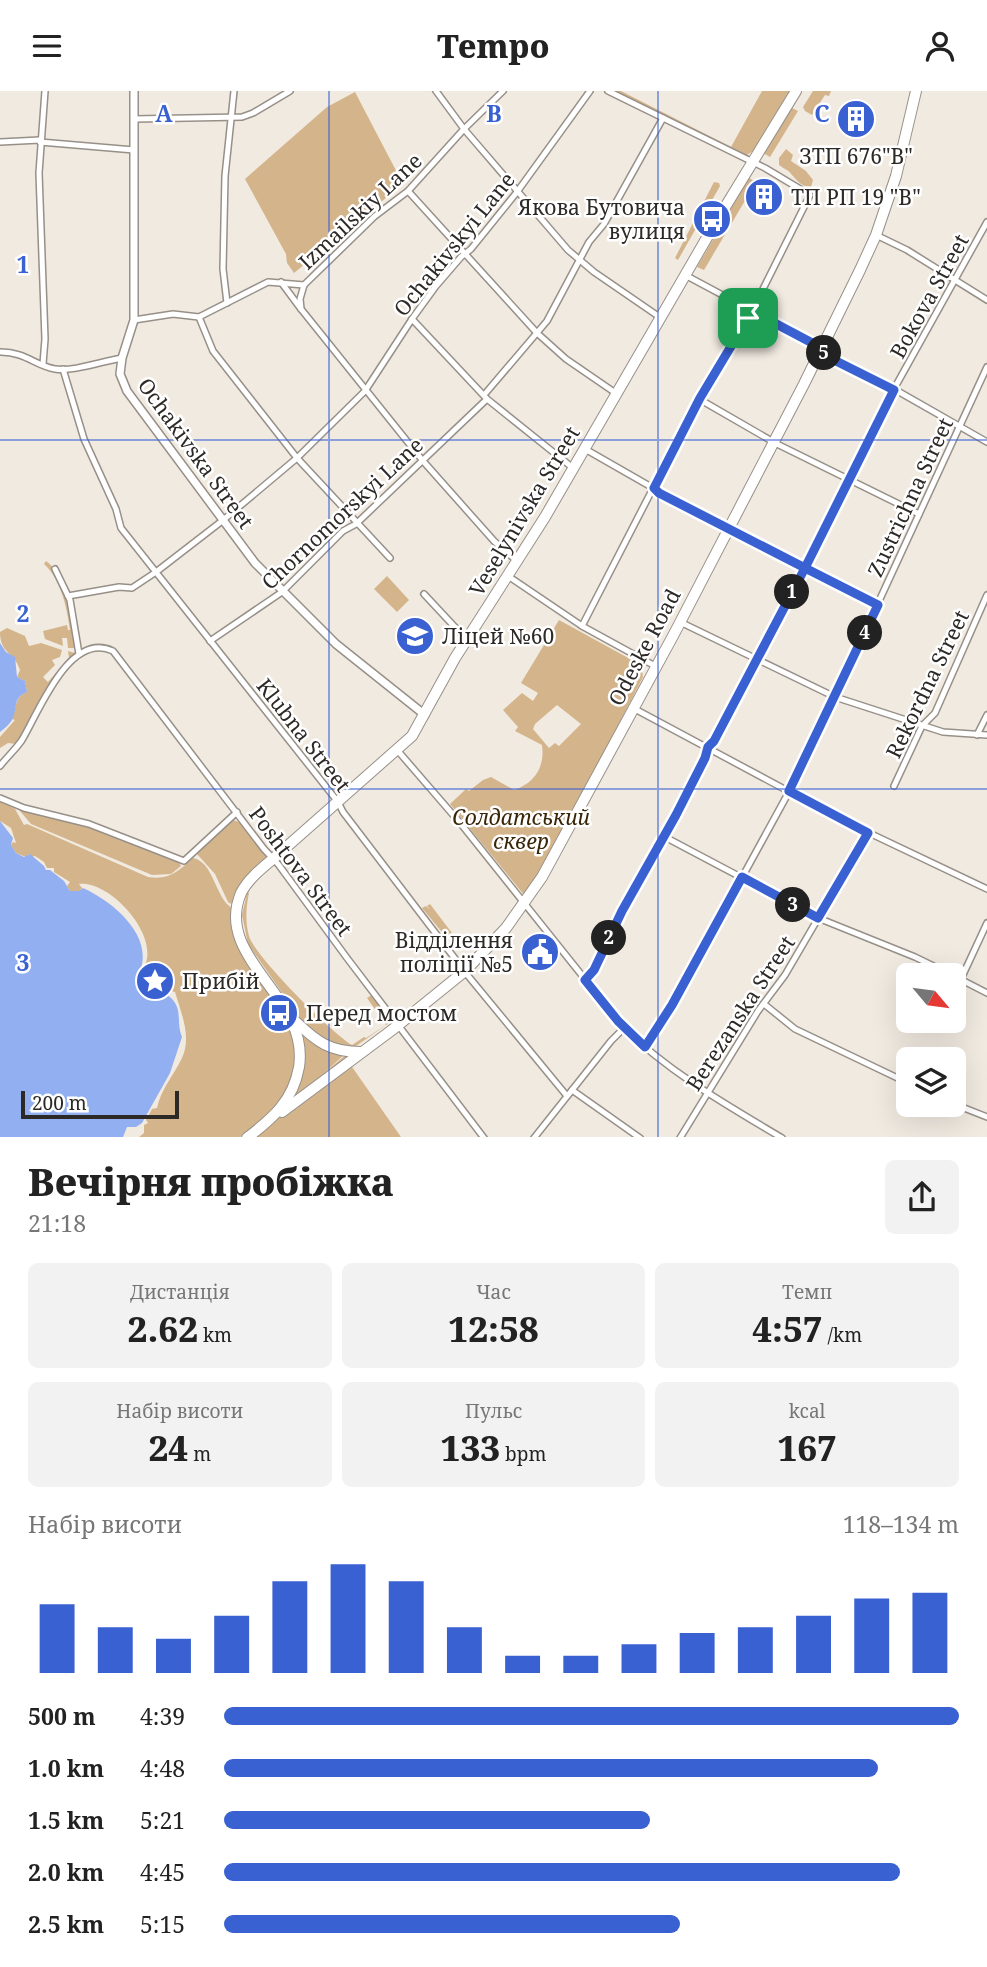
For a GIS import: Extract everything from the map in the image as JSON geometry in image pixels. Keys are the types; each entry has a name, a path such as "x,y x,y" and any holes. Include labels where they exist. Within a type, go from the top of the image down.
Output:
{"highway":[{"name":"Veselynivska Street","path":"292,1018 246,953 239,937 237,908 243,890 274,858 412,736 466,639 509,576 752,161 796,91"},
{"name":"Odeske Road","path":"247,1137 400,1025 465,971 496,940 526,903 556,855 680,622 774,442 876,235 902,156 916,91"},
{"path":"292,1018 319,1043 335,1049 361,1052"},
{"path":"268,1123 283,1106 298,1070 299,1042 292,1018"}],"street":[{"path":"43,364 45,339 40,233 40,141 45,91"},
{"name":"Ochakivska Street","path":"134,91 134,320 120,374 127,391 255,563 360,665 425,715"},
{"path":"227,303 223,269 225,176 234,91"},
{"path":"134,118 233,118 253,113 290,91"},
{"path":"436,91 464,129 555,237 579,260 661,318"},
{"name":"Izmailskiy Lane","path":"134,320 173,314 199,317 268,282 304,285 375,216 408,191 464,129 503,91"},
{"name":"Ochakivskyi Lane","path":"68,596 132,587 222,521 297,458 365,391 436,286 471,249 517,192 590,91"},
{"path":"582,626 699,399 752,311 810,195 782,176 608,91"},
{"name":"Chornomorskyi Lane","path":"210,641 282,592 343,531 356,524 423,461 450,432 460,428 547,321 593,235 604,224 663,118"},
{"path":"0,142 40,141 134,150"},
{"path":"408,191 537,333 566,359 617,394"},
{"name":"Bokova Street","path":"585,980 594,970 705,758 708,747 726,719 894,390 987,222"},
{"path":"876,235 907,250 987,300"},
{"path":"685,275 820,348 828,357 987,442"},
{"path":"281,282 423,461 494,541 517,561"},
{"path":"301,309 300,299 304,285"},
{"path":"199,317 213,351 297,458 390,558"},
{"path":"412,319 486,397 573,468"},
{"path":"1,352 21,354 52,369 122,358"},
{"name":"Zustrichna Street","path":"645,1047 672,1005 789,791 987,367"},
{"name":"Klubna Street","path":"63,369 84,439 116,509 121,528 338,802 343,813 465,971 567,1096"},
{"path":"699,399 774,442 919,514"},
{"path":"584,449 728,530 878,605"},
{"path":"0,758 20,743 50,686 79,654 68,596 55,569"},
{"path":"509,576 582,626 655,666"},
{"path":"424,594 466,639"},
{"name":"Rekordna Street","path":"894,786 922,726 935,713 987,595"},
{"path":"680,622 835,697 943,732 987,735"},
{"name":"Poshtova Street","path":"79,654 102,648 113,651 274,858 335,943 484,1137"},
{"path":"633,708 868,833 987,889"},
{"path":"977,735 987,715"},
{"path":"0,766 11,751"},
{"path":"398,751 526,903 624,1028 645,1047 707,1092 782,1137"},
{"path":"0,798 24,808 89,824 184,861 237,813"},
{"name":"Berezanska Street","path":"680,1137 785,975 868,833"},
{"path":"663,836 818,918 928,963"},
{"path":"966,968 987,923"},
{"path":"966,982 987,993"},
{"path":"764,1004 791,1027 896,1077"},
{"path":"534,1137 624,1028"},
{"path":"572,1090 640,1137"},
{"path":"966,1109 987,1117"}],"green space":[{"path":"613,91 621,91 731,147 762,91 791,91 756,149 747,155"},
{"path":"813,91 831,91 829,96 825,95 812,115 803,107"},
{"path":"355,92 403,184 294,273 245,179 327,107"},
{"path":"792,108 798,111 770,157 763,153"},
{"path":"786,149 793,155 791,161 806,171 813,180 811,187 804,186 779,165 779,158"},
{"path":"749,178 756,182 704,270 697,267"},
{"path":"714,182 720,186 678,260 675,258"},
{"path":"46,561 64,588 71,614 74,648 68,648 67,638 62,638 63,646 45,639 43,631 67,625 70,630 62,594 55,578 44,564"},
{"path":"387,576 409,600 397,612 374,589"},
{"name":"Солдатський сквер","path":"559,620 641,665 643,677 547,863 524,895 450,804 466,789 469,791 491,777 514,790 528,783 537,773 542,760 542,745 515,731 518,727 503,710 522,693 533,701 538,693 521,683","holes":["557,705 581,724 559,746 555,743 549,748 533,729 535,724"]},
{"path":"7,628 25,636 29,646 41,643 62,650 60,657 52,660 55,665 43,677 48,682 69,658 68,651 75,653 55,678 16,744 8,743 0,748 0,737 15,720 12,719 18,700 27,692 25,681 17,677 20,670 17,664 2,645 0,632"},
{"path":"0,801 15,809 24,825 148,877 173,874 193,858 206,866 222,897 232,908 238,947 283,1010 297,1051 292,1081 275,1112 240,1137 139,1137 144,1133 144,1125 148,1123 146,1120 152,1109 157,1108 185,1050 186,1033 175,992 168,990 159,999 151,996 153,991 159,992 156,977 145,965 145,939 128,911 117,900 91,885 79,884 82,888 80,891 70,891 67,886 70,882 54,872 54,868 47,868 44,862 35,856 31,857 29,854 26,857 16,853 11,845 16,843 11,828 0,821"},
{"path":"22,809 83,824 171,858 181,866 171,874 152,875 31,824 20,811"},
{"path":"231,819 241,823 267,857 231,904 215,874 197,854"},
{"path":"247,893 247,925 254,945 278,976 328,1026 352,1045 386,1025 367,998 370,996 373,996 392,1021 356,1046 351,1047 329,1042 304,1024 248,944 242,915"},
{"path":"430,904 452,933 446,937 422,908 426,906 430,910 427,906"},
{"path":"302,1031 346,1053 323,1074 348,1053 351,1054 284,1108 303,1042"},
{"path":"350,1064 401,1137 253,1137"}],"water":[{"path":"0,643 6,652 15,657 17,677 25,681 27,692 19,697 12,720 0,732"},
{"path":"0,821 13,838 11,845 16,853 24,857 30,854 46,870 64,881 70,891 83,888 106,901 128,921 141,945 143,958 140,971 151,977 151,996 159,999 166,994 178,1009 182,1037 170,1073 142,1123 136,1127 127,1127 123,1137 0,1137"}],"place":[{"name":"ЗТП 676\"В\"","path":"856,119"},
{"name":"ТП РП 19 \"В\"","path":"764,197"},
{"name":"Якова Бутовича вулиця","path":"712,219"},
{"name":"Ліцей №60","path":"415,636"},
{"name":"Відділення поліції №5","path":"540,952"},
{"name":"Прибій","path":"155,981"},
{"name":"Перед мостом","path":"279,1013"}],"route":[{"path":"748,318 700,398 654,488 723,528 805,568 714,741 708,747 676,815 670,821 622,911 594,970 585,980 618,1021 645,1047 672,1005 742,877 818,918 868,833 789,791 878,605 805,568 894,390 828,357 816,345 752,311 748,318"}]}
